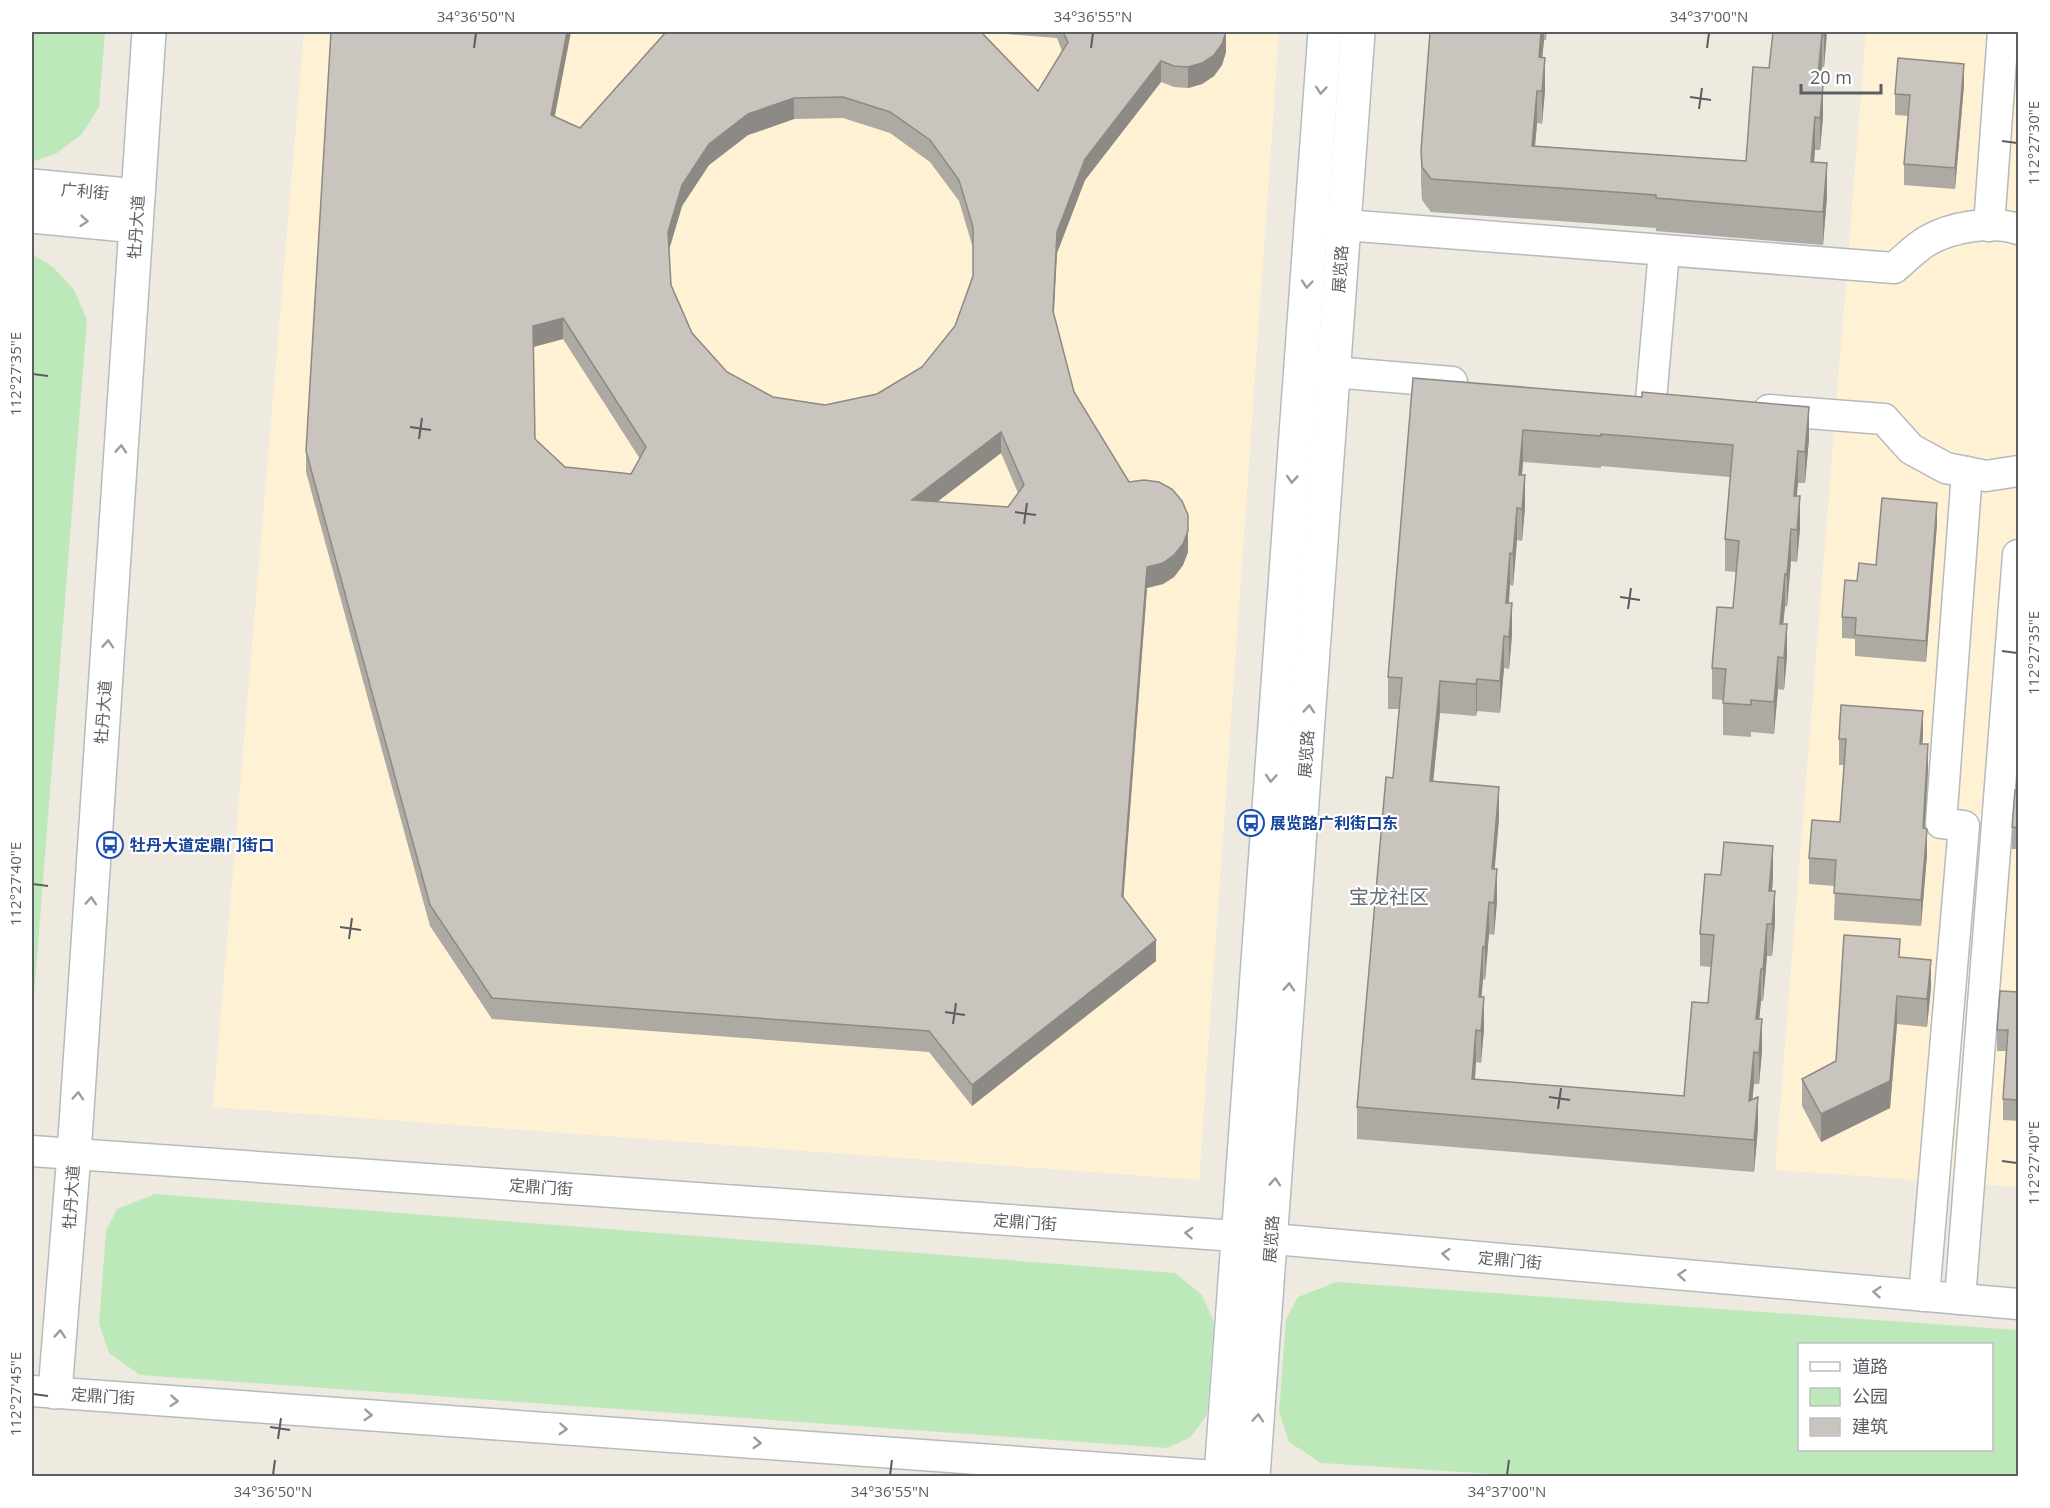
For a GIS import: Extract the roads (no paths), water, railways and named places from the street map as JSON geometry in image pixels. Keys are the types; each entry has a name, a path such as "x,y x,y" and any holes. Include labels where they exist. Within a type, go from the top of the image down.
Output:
{"street":[{"name":"牡丹大道","path":"44,1392 74,1154 149,32"},
{"name":"展览路","path":"1221,1476 1325,32"},
{"name":"展览路","path":"1253,1476 1358,32"},
{"path":"1989,226 2003,32"},
{"name":"广利街","path":"32,186 137,211"},
{"name":"广利街","path":"32,216 137,211"},
{"path":"1312,222 1894,268 1926,241 1966,226 2008,226 2019,229"},
{"path":"1620,397 1663,401 1664,251"},
{"path":"1300,369 1476,384"},
{"path":"1744,408 1884,419 1911,449 1946,468 1986,476 2019,471"},
{"path":"1924,1296 1964,825 1941,823 1967,472"},
{"path":"1960,1299 2019,555"},
{"name":"定鼎门街","path":"32,1151 1271,1239 2019,1304"},
{"name":"定鼎门街","path":"44,1392 1215,1476"}],"place":[{"name":"展览路广利街口东","path":"1251,823"},
{"name":"牡丹大道定鼎门街口","path":"110,845"}],"district":[{"name":"宝龙社区","path":"1389,897"}]}
